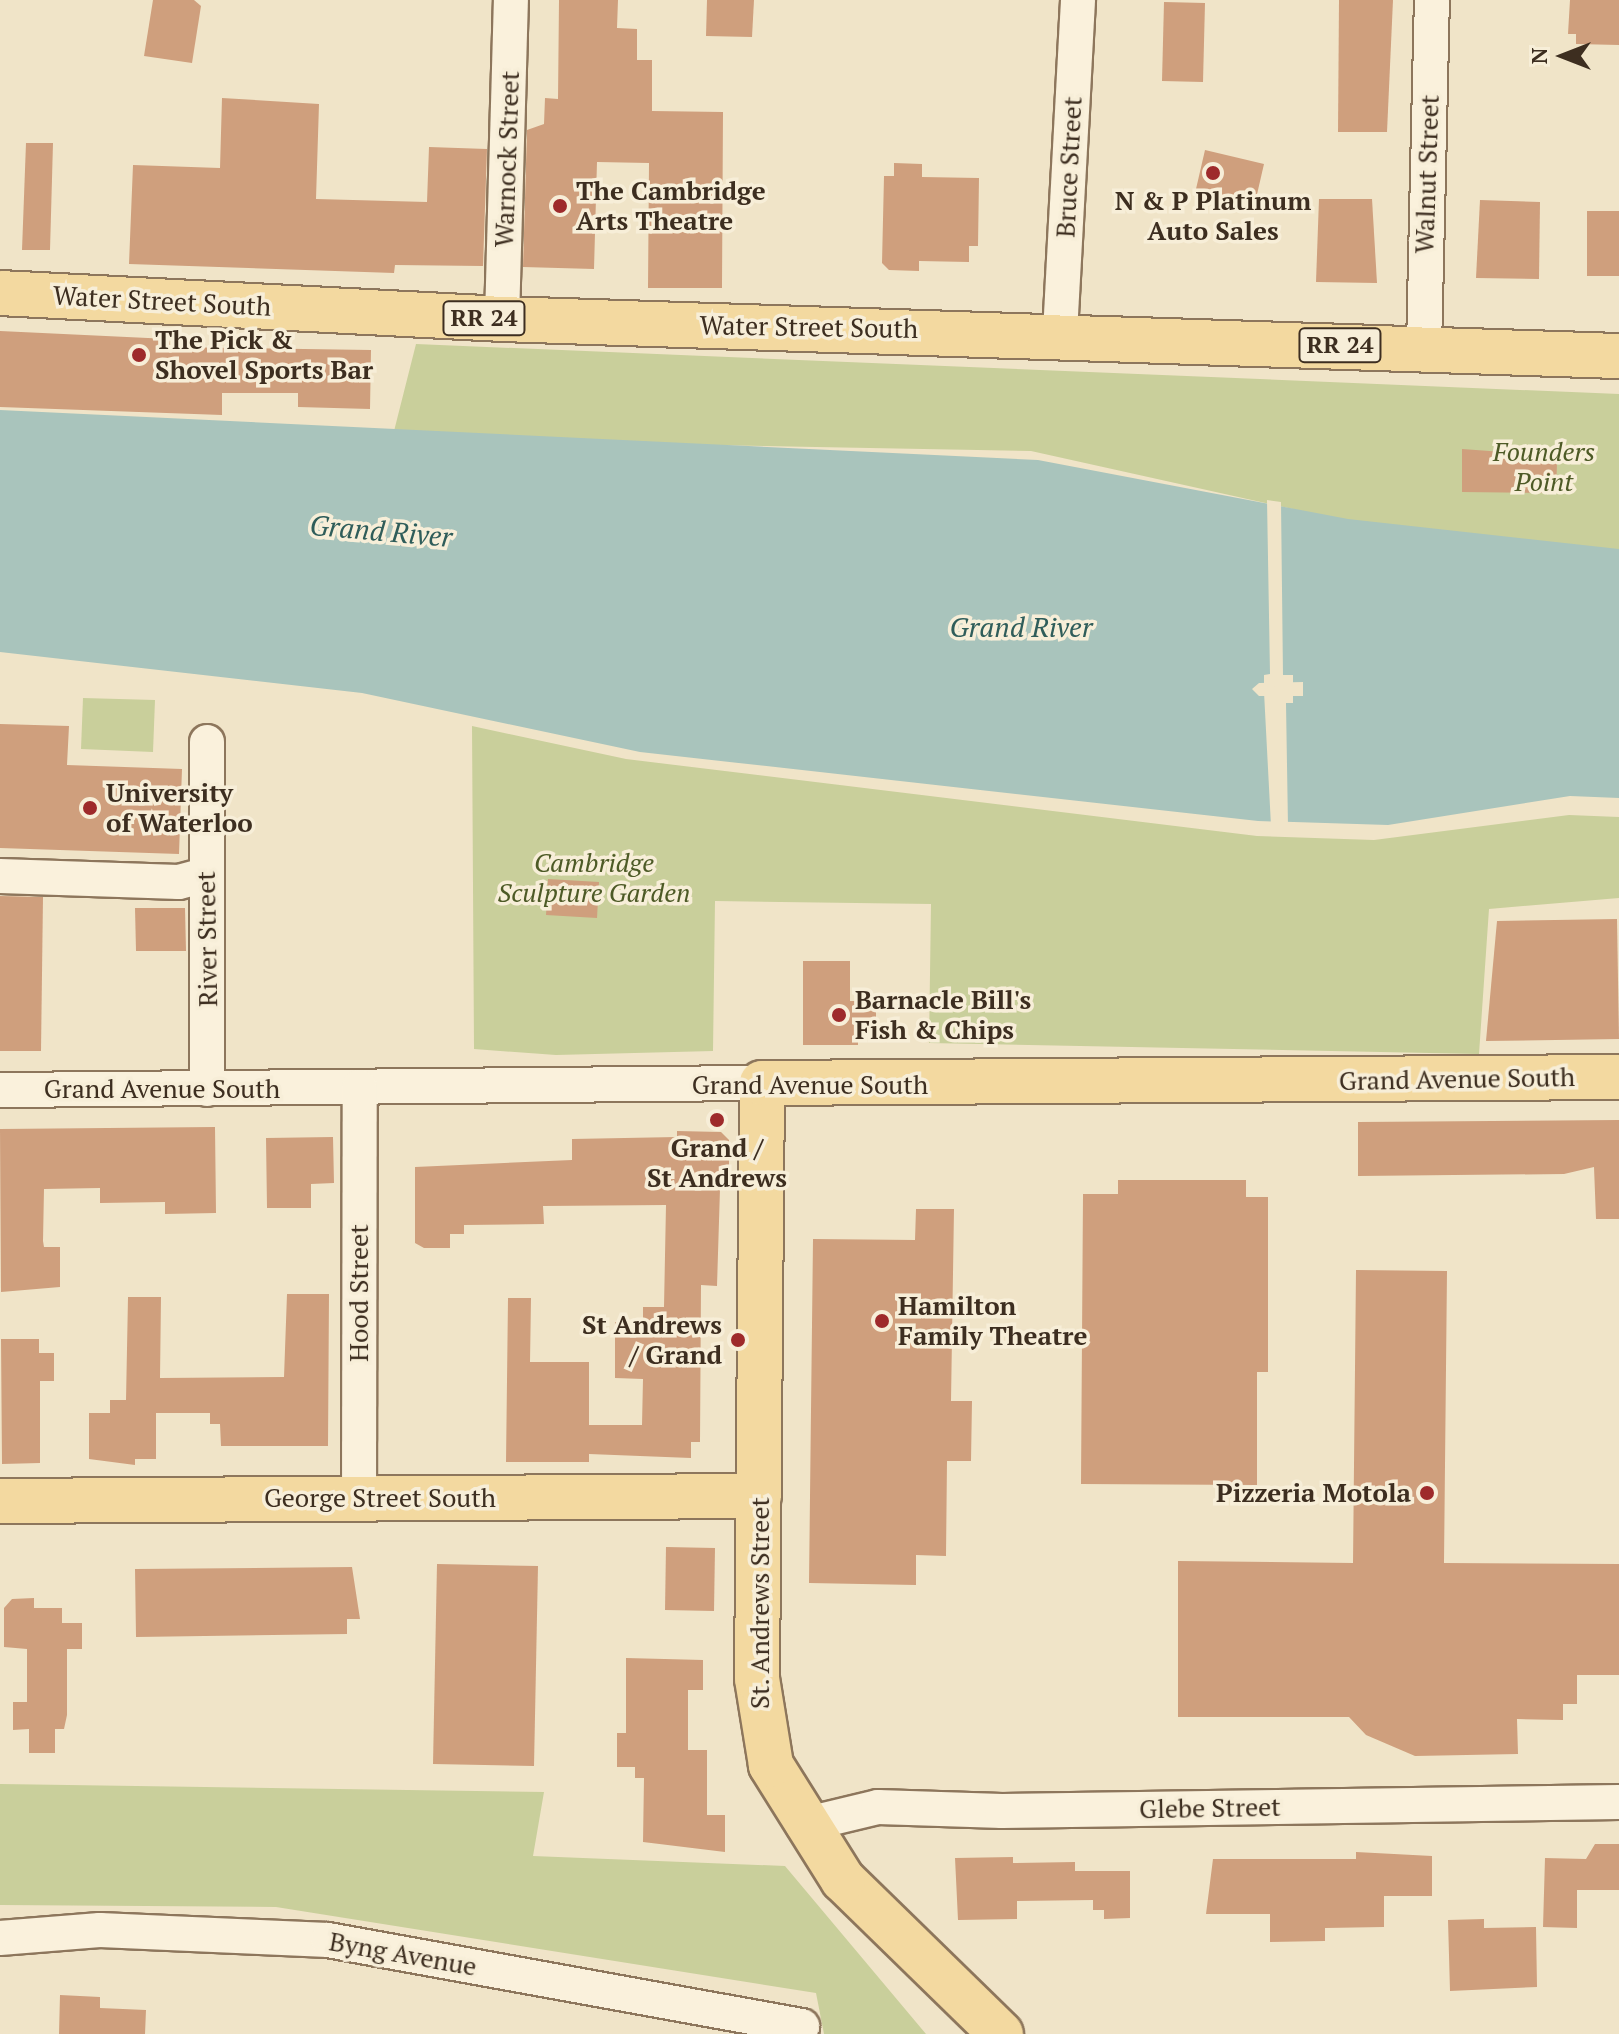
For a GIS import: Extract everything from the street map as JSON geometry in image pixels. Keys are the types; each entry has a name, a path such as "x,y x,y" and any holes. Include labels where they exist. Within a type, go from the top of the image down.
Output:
{"main road":[{"name":"Water Street South","path":"0,293 502,319 1060,333 1619,356"},
{"name":"Grand Avenue South","path":"762,1083 1619,1077"},
{"name":"St. Andrews Street","path":"762,1083 761,1725 781,1788 803,1825 843,1880 1001,2034"},
{"name":"George Street South","path":"0,1501 759,1496"}],"street":[{"name":"Warnock Street","path":"502,319 511,0"},
{"name":"Bruce Street","path":"1060,333 1078,0"},
{"name":"Walnut Street","path":"1424,348 1432,0"},
{"name":"River Street","path":"207,742 207,1089"},
{"path":"0,876 179,882 205,875"},
{"name":"Grand Avenue South","path":"0,1090 762,1083"},
{"name":"Hood Street","path":"359,1498 360,1087"},
{"name":"Glebe Street","path":"803,1825 878,1807 1002,1811 1619,1802"},
{"name":"Byng Avenue","path":"0,1938 100,1930 328,1940 802,2026"}],"green space":[{"name":"Founders Point","path":"416,344 1619,394 1619,550 1365,525 1031,451 392,439"},
{"path":"83,698 155,700 153,752 81,749"},
{"name":"Cambridge Sculpture Garden","path":"472,726 626,759 1257,836 1374,840 1569,815 1619,817 1619,898 1489,909 1479,1054 929,1043 931,904 715,901 713,1051 556,1055 474,1049"},
{"path":"0,1784 544,1792 533,1856 785,1866 926,2034 824,2034 816,1993 276,1907 0,1905"}],"water":[{"name":"Grand River","path":"0,410 1038,460 1348,519 1619,549 1619,798 1570,796 1388,825 1258,821 640,752 362,693 0,652","holes":["1303,682 1303,696 1259,696 1252,689 1259,683"]}],"pier":[{"path":"1267,500 1281,502 1283,675 1293,675 1293,686 1264,687 1264,675 1270,674"},
{"path":"1264,692 1293,692 1293,703 1286,703 1288,826 1271,826"}],"building":[{"path":"153,0 194,0 201,6 192,63 144,56"},
{"path":"559,0 618,0 617,28 637,29 637,60 652,60 652,111 723,112 722,288 648,288 649,163 597,162 594,269 523,267 527,130 544,124 545,98 558,99"},
{"path":"707,0 754,0 752,37 706,36"},
{"path":"1339,0 1393,0 1387,132 1338,132"},
{"path":"1570,0 1619,0 1619,45 1576,44 1576,34 1568,34"},
{"path":"1164,2 1205,3 1203,82 1162,81"},
{"path":"222,98 319,104 316,199 427,202 429,147 487,149 483,266 395,265 394,273 129,264 133,165 220,168"},
{"path":"26,143 53,143 50,250 22,250"},
{"path":"1205,150 1264,164 1255,203 1196,189"},
{"path":"894,163 922,164 922,177 979,178 978,246 969,246 969,262 919,261 919,271 889,270 882,263 884,176 894,176"},
{"path":"1319,199 1372,199 1377,283 1316,282"},
{"path":"1480,200 1540,202 1539,279 1476,278"},
{"path":"1587,211 1619,211 1619,276 1587,276"},
{"path":"0,331 169,339 170,347 371,350 370,409 298,407 298,393 222,393 222,415 0,407"},
{"path":"1462,449 1517,453 1519,463 1557,463 1556,493 1462,492"},
{"name":"University of Waterloo","path":"0,724 69,726 67,765 182,769 179,854 0,848"},
{"path":"548,879 599,882 597,918 546,915"},
{"path":"0,896 43,897 41,1051 0,1051"},
{"path":"135,908 185,908 186,951 136,951"},
{"path":"1617,919 1619,1039 1486,1041 1497,921"},
{"name":"Barnacle Bill's Fish & Chips","path":"803,961 850,961 850,1001 876,1001 876,1029 858,1029 858,1045 803,1045"},
{"path":"1619,1120 1619,1219 1596,1219 1594,1167 1564,1174 1358,1176 1358,1122"},
{"path":"215,1127 216,1213 165,1214 165,1202 100,1203 100,1188 44,1189 43,1241 44,1247 60,1247 60,1287 1,1292 0,1129"},
{"path":"677,1131 721,1132 729,1140 729,1189 720,1189 717,1286 701,1285 700,1442 691,1442 691,1458 589,1454 589,1462 506,1462 508,1298 531,1298 530,1362 589,1362 589,1425 642,1425 643,1379 615,1378 615,1322 643,1322 643,1307 664,1307 666,1205 543,1206 544,1224 464,1225 464,1234 450,1234 450,1248 424,1248 415,1243 415,1167 572,1160 572,1139 677,1137"},
{"path":"333,1137 334,1183 311,1184 311,1208 267,1208 266,1138"},
{"path":"1118,1180 1246,1180 1246,1197 1268,1197 1268,1372 1257,1372 1257,1485 1081,1484 1083,1194 1118,1194"},
{"name":"Hamilton Family Theatre","path":"916,1209 954,1209 951,1401 972,1401 971,1461 947,1461 946,1556 916,1555 916,1585 809,1583 813,1239 915,1240"},
{"path":"1356,1270 1447,1271 1444,1563 1619,1564 1619,1675 1577,1675 1577,1704 1563,1704 1563,1720 1517,1719 1518,1754 1415,1756 1366,1735 1349,1717 1178,1717 1178,1561 1353,1563"},
{"path":"287,1294 329,1294 328,1446 221,1446 220,1424 210,1424 210,1413 156,1413 156,1459 135,1459 135,1465 89,1459 89,1413 110,1413 110,1400 126,1400 128,1297 161,1297 160,1378 284,1377"},
{"path":"1,1339 39,1339 39,1353 54,1353 54,1381 40,1381 40,1463 2,1464"},
{"path":"666,1547 715,1548 714,1611 665,1610"},
{"path":"437,1564 538,1566 534,1766 433,1764"},
{"path":"352,1567 360,1619 347,1619 347,1634 136,1637 135,1569"},
{"path":"34,1598 34,1608 62,1608 62,1623 82,1623 82,1649 67,1649 67,1715 64,1729 55,1729 55,1753 29,1753 29,1729 13,1730 13,1702 27,1702 27,1649 4,1647 4,1608 12,1599"},
{"path":"626,1658 703,1660 703,1690 688,1690 688,1750 707,1750 707,1815 725,1815 725,1852 643,1842 644,1778 635,1778 635,1767 617,1767 617,1733 626,1733"},
{"path":"1595,1844 1619,1844 1619,1890 1577,1890 1577,1928 1543,1927 1545,1858 1586,1859"},
{"path":"1356,1852 1432,1856 1432,1896 1384,1896 1384,1927 1325,1928 1325,1941 1270,1942 1270,1914 1206,1914 1213,1859 1356,1859"},
{"path":"1013,1857 1013,1863 1075,1862 1075,1871 1130,1871 1130,1918 1104,1919 1104,1910 1093,1910 1093,1900 1017,1901 1017,1919 958,1920 955,1858"},
{"path":"1484,1919 1484,1928 1536,1927 1537,1987 1450,1991 1448,1920"},
{"path":"60,1995 100,1997 100,2008 146,2010 145,2034 59,2034"}],"place":[{"name":"N & P Platinum Auto Sales","path":"1213,173"},
{"name":"The Cambridge Arts Theatre","path":"560,206"},
{"name":"The Pick & Shovel Sports Bar","path":"139,355"},
{"name":"University of Waterloo","path":"90,808"},
{"name":"Barnacle Bill's Fish & Chips","path":"839,1015"},
{"name":"Grand / St Andrews","path":"717,1120"},
{"name":"Hamilton Family Theatre","path":"882,1321"},
{"name":"St Andrews / Grand","path":"738,1340"},
{"name":"Pizzeria Motola","path":"1427,1493"}]}
